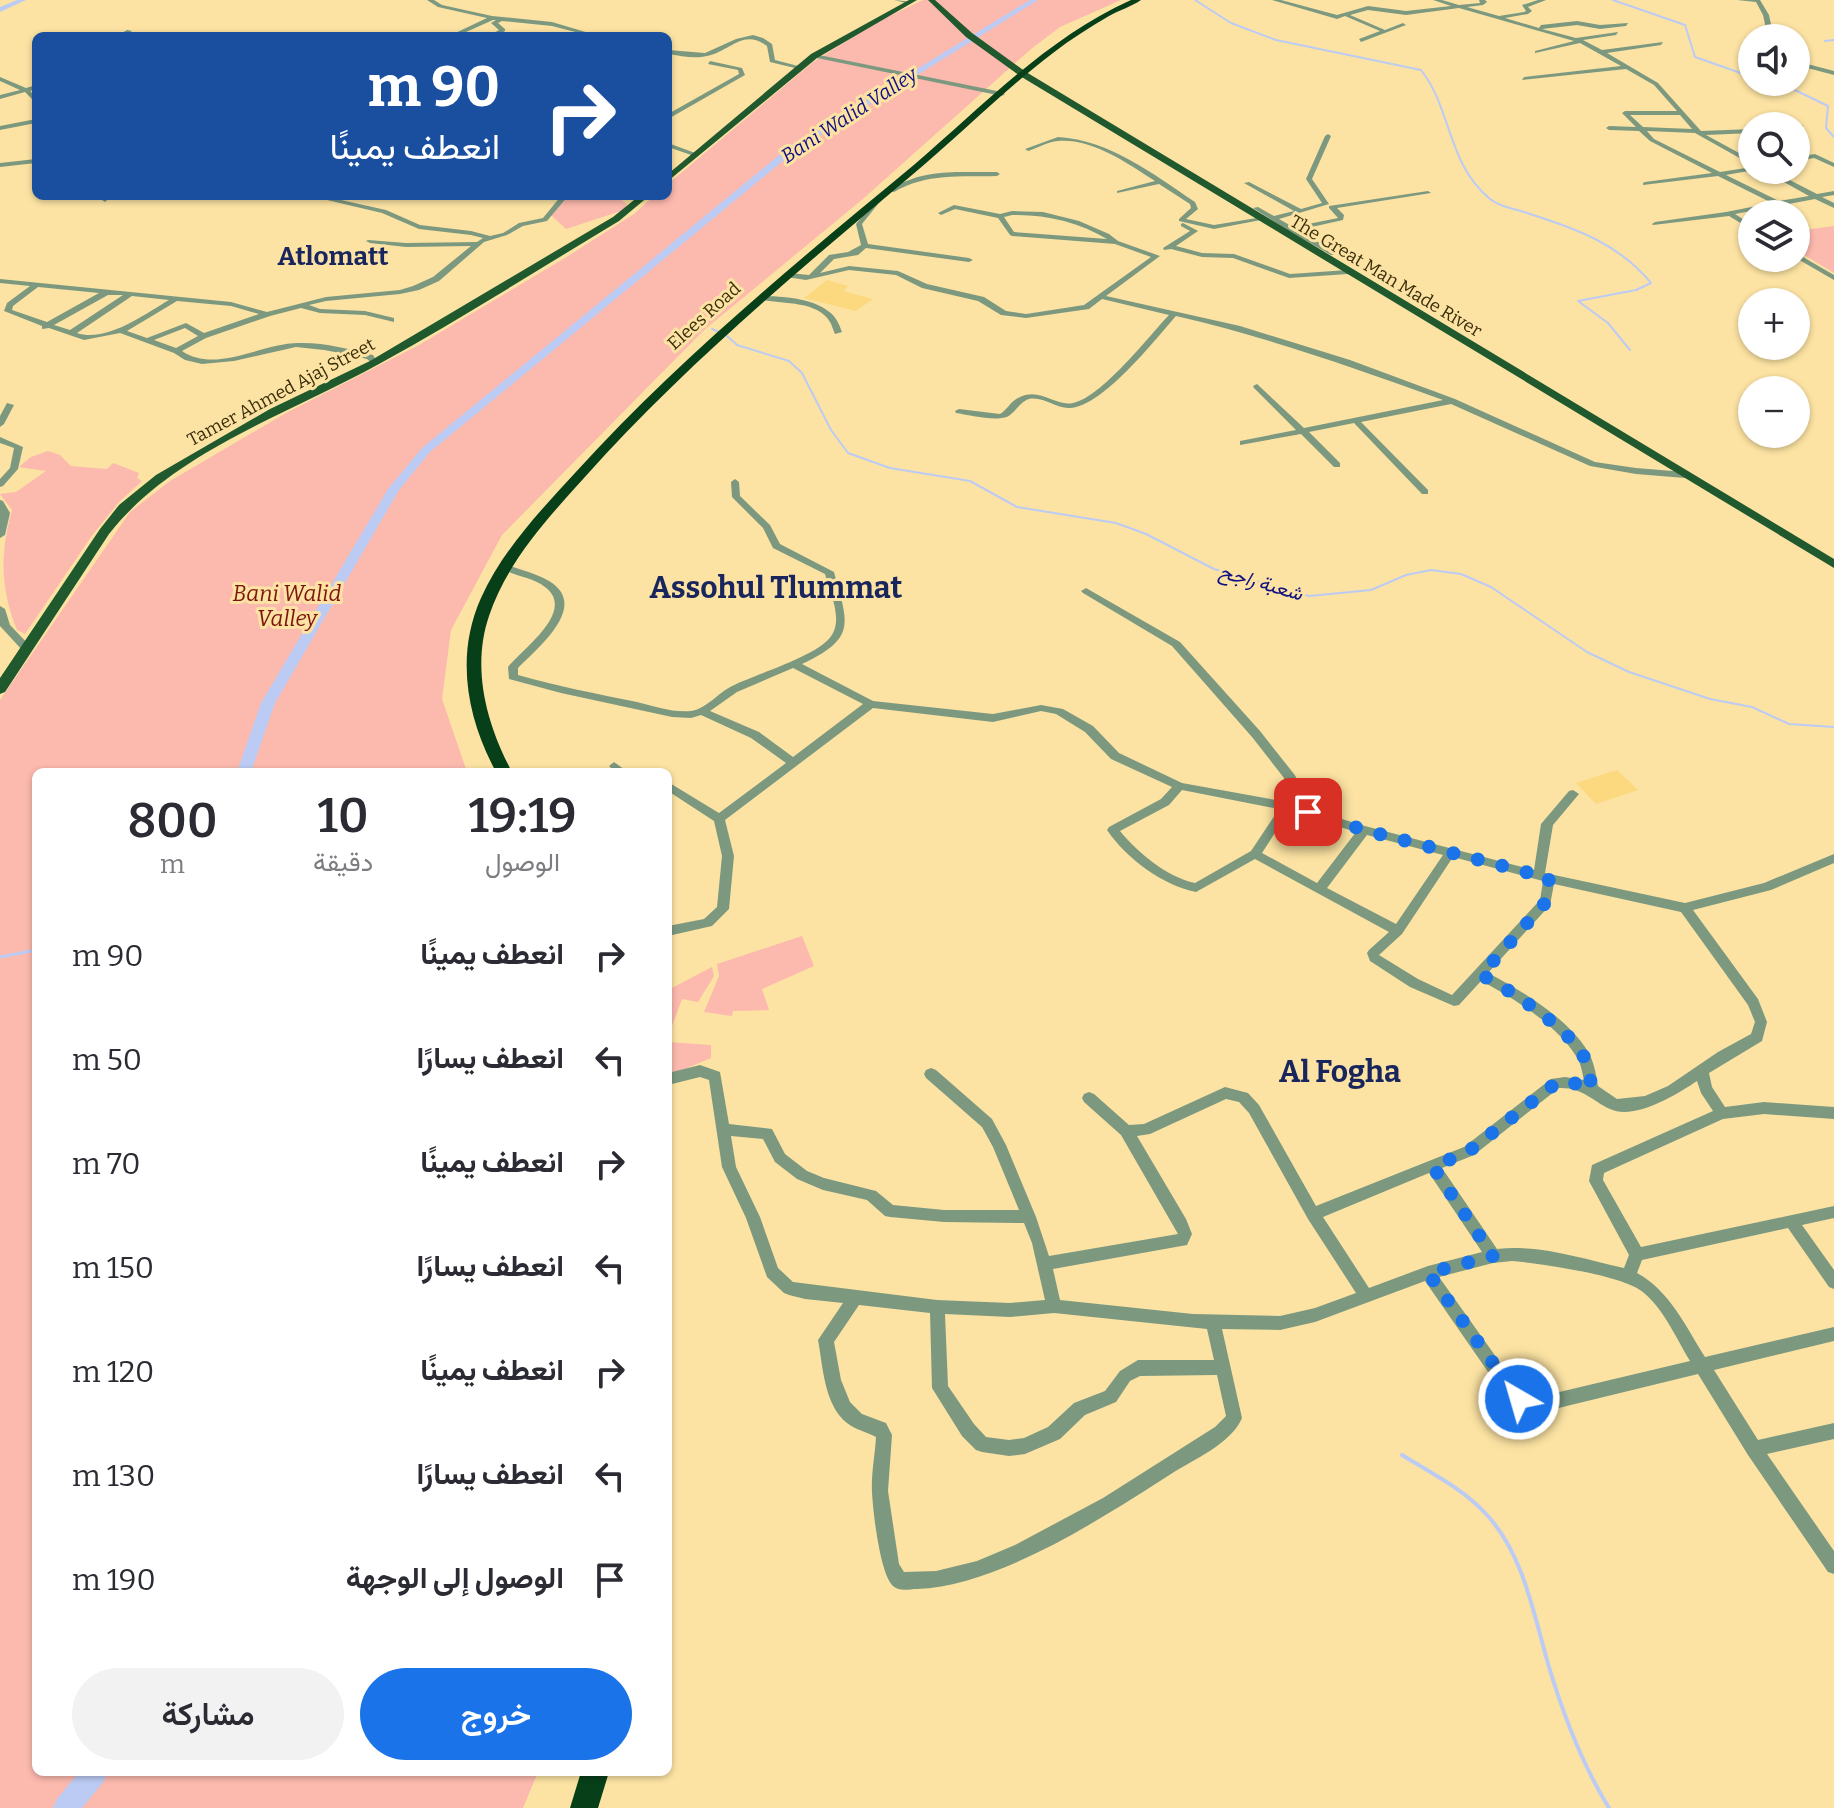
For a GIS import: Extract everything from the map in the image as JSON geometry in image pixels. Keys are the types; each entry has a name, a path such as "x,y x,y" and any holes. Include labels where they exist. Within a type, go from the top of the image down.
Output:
{"highway":[{"name":"Elees Road","path":"502,768 491,747 478,705 473,660 479,624 504,567 619,430 763,298 1084,25 1137,0"},
{"path":"584,1808 594,1776"}],"main road":[{"name":"The Great Man Made River","path":"931,0 969,35 1023,74 1268,219 1282,232 1834,564"},
{"path":"672,175 799,67 905,1"},
{"name":"Tamer Ahmed Ajaj Street","path":"0,689 104,532 135,497 160,477 274,411 374,363 616,219 640,200"}],"street":[{"path":"430,0 440,6 492,18 583,32"},
{"path":"440,6 456,0"},
{"path":"1275,0 1334,16 1368,8 1406,13 1481,4 1484,2 1482,0"},
{"path":"1436,0 1579,40 1656,84 1698,132 1738,155"},
{"path":"1494,18 1526,13 1529,11 1524,6 1543,0"},
{"path":"1740,0 1757,1 1768,24"},
{"path":"1346,15 1384,31"},
{"path":"461,32 492,18"},
{"path":"499,32 503,30 494,23 503,18"},
{"path":"1533,28 1577,23 1627,28 1537,52"},
{"path":"1361,40 1403,25"},
{"path":"672,52 706,55 736,39 758,38 770,45 772,61 799,67"},
{"path":"1601,52 1661,43"},
{"path":"814,56 1002,94"},
{"path":"672,115 742,75 740,69 710,63"},
{"path":"1524,79 1626,67"},
{"path":"1810,67 1834,73"},
{"path":"1558,75 1573,84"},
{"path":"0,79 26,90 32,97"},
{"path":"0,97 32,88"},
{"path":"1682,113 1626,112 1638,129 1652,140 1771,200"},
{"path":"0,128 32,122"},
{"path":"1609,128 1738,132"},
{"path":"1282,232 1341,219 1341,215 1328,206 1309,179 1328,136"},
{"path":"1028,149 1056,139 1084,142 1195,205 1195,209 1181,220"},
{"path":"672,146 696,155"},
{"path":"1810,157 1834,165"},
{"path":"1,163 32,161"},
{"path":"1645,184 1738,171"},
{"path":"865,246 859,224 879,200 910,180 948,174 997,174"},
{"path":"1119,192 1158,182"},
{"path":"1247,183 1300,211"},
{"path":"1792,184 1834,206"},
{"path":"1181,220 1220,227 1328,206 1428,193"},
{"path":"1801,200 1834,193"},
{"path":"332,200 384,211 425,228 489,238"},
{"path":"177,351 203,336 267,314 336,297 416,288 436,279 477,244 505,234 521,224 543,221 561,200"},
{"path":"941,213 954,207 1000,216 1009,213 1062,217 1107,234 1116,242"},
{"path":"1256,208 1268,219 1294,229 1331,253"},
{"path":"1655,224 1738,212"},
{"path":"1730,214 1738,219"},
{"path":"1000,216 1012,234 1116,242 1156,256"},
{"path":"789,275 811,277 849,268 898,273 925,286 981,299 1004,313 1016,316 1074,310 1102,297 1169,246 1195,231 1182,225 1181,220"},
{"path":"370,241 415,245 477,244"},
{"path":"850,254 865,246 969,260"},
{"path":"1169,246 1202,255 1234,256 1289,276 1348,272"},
{"path":"811,277 826,261 850,254 904,249"},
{"path":"1810,263 1834,278"},
{"path":"0,281 231,304 267,314"},
{"path":"36,285 7,309 45,327 89,338 121,331 174,300"},
{"path":"45,327 106,293"},
{"path":"70,334 129,295"},
{"path":"1102,297 1252,332 1347,362 1452,401 1593,464 1685,475"},
{"path":"763,298 821,308 833,316 838,332"},
{"path":"303,306 320,311 365,313 391,320"},
{"path":"959,411 1004,416 1021,399 1030,397 1052,399 1068,406 1077,405 1101,391 1173,315"},
{"path":"148,340 186,325 203,336"},
{"path":"121,331 177,351 189,359 211,363 263,349 312,346 370,357 374,363"},
{"path":"1257,386 1337,465"},
{"path":"1243,443 1452,401"},
{"path":"0,424 10,405"},
{"path":"1355,420 1425,492"},
{"path":"0,440 19,447 14,469 0,484"},
{"path":"504,567 548,584 554,589 560,605 555,624 513,667 513,677 672,713 701,711 739,686 794,664 839,632 840,619 829,572 776,546 776,540 767,527 736,497 735,482"},
{"path":"0,503 5,513 0,535"},
{"path":"1086,591 1176,644 1286,771 1290,783 1286,806 1255,854 1196,888 1188,887 1148,864 1114,832 1116,826 1165,802 1180,786"},
{"path":"0,609 5,626 27,649"},
{"path":"794,664 871,704 993,718 1041,708 1059,711 1089,729 1115,756 1180,786 1286,806 1364,830 1685,908 1767,887 1834,858"},
{"path":"719,819 871,704"},
{"path":"701,711 755,735 792,762"},
{"path":"672,789 719,819 728,856 723,909 708,923 672,930"},
{"path":"1451,852 1398,931 1373,953 1374,958 1414,983 1454,1001 1546,902 1547,824 1573,794"},
{"path":"1319,889 1364,830"},
{"path":"1255,854 1398,931"},
{"path":"1313,1214 1469,1151 1556,1083 1566,1081 1592,1088 1615,1105 1625,1106 1661,1097 1757,1037 1761,1022 1753,1003 1685,908"},
{"path":"1481,975 1523,999 1575,1044 1586,1062 1592,1088"},
{"path":"672,1078 700,1071 715,1076 729,1167 753,1217 760,1244 777,1280 805,1292 937,1307 999,1310 1054,1306 1280,1323 1315,1315 1428,1273 1493,1256 1535,1256 1629,1276 1647,1286 1662,1302 1754,1449 1834,1566"},
{"path":"1702,1073 1706,1089 1722,1113"},
{"path":"931,1074 987,1123 1029,1217 1054,1306"},
{"path":"1126,1131 1145,1130 1206,1100 1235,1093 1254,1109 1313,1214 1366,1296"},
{"path":"1044,1264 1182,1240 1185,1234 1126,1131 1089,1098"},
{"path":"1629,1276 1637,1254 1596,1181 1597,1169 1722,1113 1764,1108 1834,1113"},
{"path":"723,1129 767,1133 780,1158 802,1175 823,1184 871,1195 890,1211 944,1216 1029,1217"},
{"path":"1433,1167 1493,1256"},
{"path":"1637,1254 1834,1212"},
{"path":"1791,1221 1834,1282"},
{"path":"1428,1273 1508,1387 1519,1399 1534,1406 1834,1334"},
{"path":"856,1297 826,1340 838,1397 851,1417 880,1429 884,1435 880,1491 891,1567 900,1581 920,1583 973,1572 1040,1542 1221,1433 1234,1418 1213,1320"},
{"path":"937,1307 940,1388 968,1430 982,1444 1009,1448 1025,1446 1054,1433 1080,1409 1110,1397 1125,1376 1138,1368 1224,1367"},
{"path":"1754,1449 1834,1431"}],"shaded area":[{"path":"827,280 848,286 843,291 873,299 856,311 804,298"},
{"path":"1617,770 1638,790 1596,804 1576,783"}],"green space":[{"name":"Bani Walid Valley","path":"923,0 1121,0 1060,27 1031,49 864,198 704,330 502,535 451,630 442,699 466,768 32,768 32,1776 536,1776 523,1808 0,1808 0,700 130,512 170,481 286,413 419,345 565,258 634,214 650,200 672,200 672,181 813,62 875,23"},
{"path":"563,200 622,200 627,204 624,210 566,229 551,215"},
{"path":"1834,226 1834,273 1810,258 1810,229"},
{"path":"48,451 60,455 71,466 107,469 113,463 139,473 137,478 142,481 119,502 91,537 25,634 17,630 7,600 4,556 12,510 0,494 16,492 46,471 19,467 31,457"},
{"path":"802,936 814,966 762,989 769,1010 733,1011 732,1016 704,1012 719,976 717,964"},
{"path":"712,967 714,976 698,1002 682,999 672,1026 672,988"},
{"path":"672,1042 711,1045 711,1058 672,1074"}],"waterway":[{"path":"0,10 23,0"},
{"name":"Bani Walid Valley","path":"975,36 1035,0"},
{"path":"1195,0 1231,23 1276,40 1421,70 1439,102 1465,170 1490,199 1596,240 1625,258 1651,283 1636,290 1578,301 1608,323 1630,350"},
{"path":"1613,0 1685,25 1695,57 1738,72"},
{"name":"Bani Walid Valley","path":"245,768 268,703 394,489 426,450 792,149 971,38"},
{"path":"1825,41 1834,40"},
{"path":"1807,96 1828,106 1826,128 1834,137"},
{"path":"712,329 719,332"},
{"name":"شعبة راجح","path":"727,336 737,345 789,361 802,373 831,430 848,453 890,468 970,481 1017,507 1116,523 1146,534 1214,569 1309,596 1371,590 1406,575 1431,570 1461,574 1491,587 1587,652 1629,672 1710,699 1752,707 1789,724 1834,727"},
{"path":"0,957 32,951"},
{"path":"1402,1455 1468,1497 1487,1515 1510,1548 1526,1587 1567,1722 1609,1808"},
{"name":"Bani Walid Valley","path":"66,1808 92,1776"}],"district":[{"name":"Atlomatt","path":"333,256"},
{"name":"Assohul Tlummat","path":"776,588"},
{"name":"Al Fogha","path":"1340,1072"}],"route":[{"path":"1308,812 1364,830 1549,878 1546,902 1481,975 1523,999 1575,1044 1583,1054 1592,1088 1566,1081 1556,1083 1469,1151 1433,1167 1493,1256 1428,1273 1519,1399"}]}
